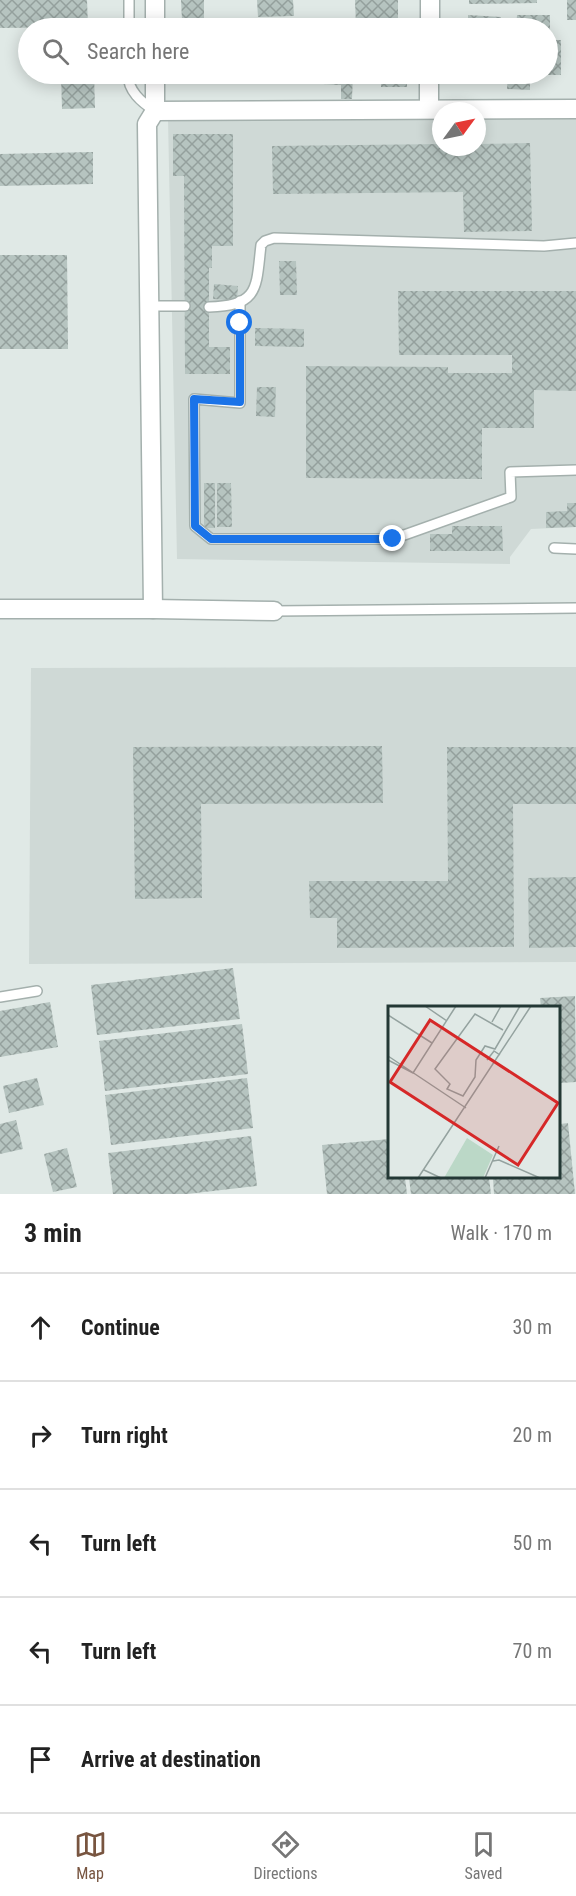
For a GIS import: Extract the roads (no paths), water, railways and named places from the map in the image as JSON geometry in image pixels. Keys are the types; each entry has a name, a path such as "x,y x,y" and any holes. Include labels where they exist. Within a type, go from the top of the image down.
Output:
{"street":[{"path":"155,0 155,18"},
{"path":"430,0 430,18"},
{"path":"153,609 147,124 155,111 155,84"},
{"path":"429,84 429,108"},
{"path":"155,111 576,109"},
{"path":"0,609 274,612"}],"lane":[{"path":"129,0 129,18"},
{"path":"130,84 139,101 155,111"},
{"path":"209,306 240,302 251,294 256,282 261,245 274,238 544,246 576,243"},
{"path":"240,302 240,402 194,399 195,526 211,539 393,539 511,497 510,472 576,470"},
{"path":"150,306 185,306"},
{"path":"554,548 576,549"},
{"path":"274,612 576,608"},
{"path":"0,997 37,991"}]}
